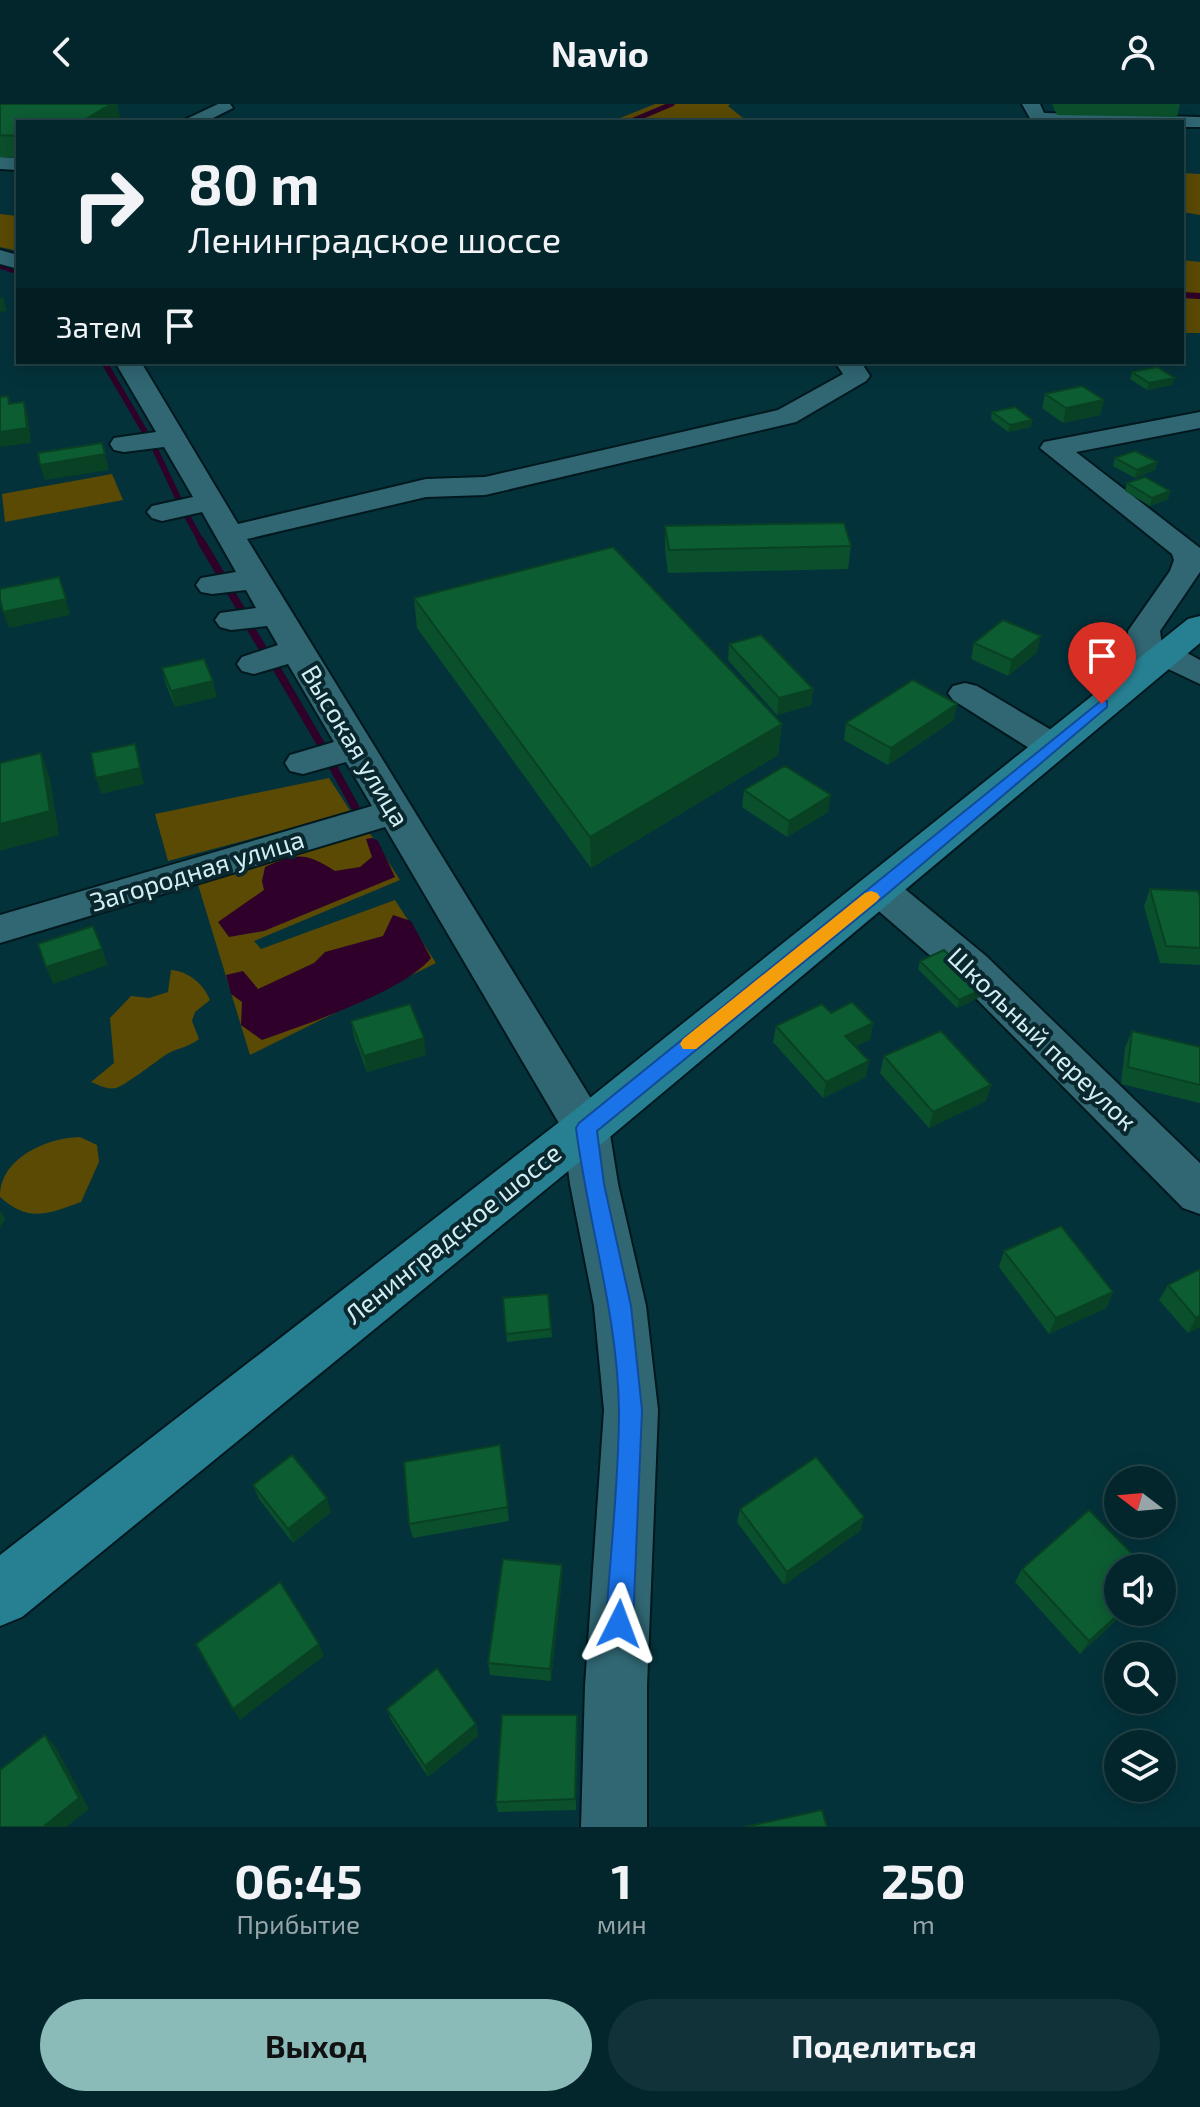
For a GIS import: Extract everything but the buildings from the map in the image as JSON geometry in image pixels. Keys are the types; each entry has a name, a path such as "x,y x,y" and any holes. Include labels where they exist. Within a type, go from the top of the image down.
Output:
{"main road":[{"name":"Ленинградское шоссе","path":"0,1595 586,1128 880,890 1050,745 1200,626"}],"street":[{"path":"1031,104 1038,118 1146,120"},
{"path":"1186,104 1200,121"},
{"path":"194,120 224,108"},
{"name":"Высокая улица","path":"129,364 150,441 209,502 586,1128"},
{"path":"228,535 426,488 485,486 787,416 857,376 849,364"},
{"path":"1200,420 1054,448 1186,550 1189,560 1185,571 1144,631 1156,661 1200,674"},
{"path":"162,512 209,502"},
{"path":"212,585 255,579"},
{"path":"231,620 276,615"},
{"path":"254,664 297,650"},
{"path":"965,693 1050,745"},
{"path":"303,763 355,747"},
{"name":"Загородная улица","path":"0,929 394,812"},
{"name":"Школьный переулок","path":"880,890 971,967 1200,1194"},
{"path":"586,1128 594,1184 620,1306 631,1410 616,1686 614,1827"}],"shaded area":[{"path":"655,104 730,104 728,106 746,120 615,120"},
{"path":"1184,173 1200,174 1200,215 1184,212"},
{"path":"0,214 16,216 16,251 0,247"},
{"path":"1184,260 1200,262 1200,333 1184,333"},
{"path":"112,474 123,500 5,522 2,494"},
{"path":"329,778 351,812 168,861 155,814"},
{"path":"369,832 400,880 254,941 261,949 395,900 436,963 250,1055 196,878 284,850"},
{"path":"366,839 378,841 395,877 264,931 229,937 218,922 264,890 265,867 301,857 316,860 335,871 360,867 372,857"},
{"path":"393,915 411,921 431,958 418,970 400,983 352,1006 262,1040 241,1025 242,1002 231,994 226,975 243,971 258,989 314,963 325,952 383,936"},
{"path":"171,970 195,979 210,1000 195,1012 192,1021 199,1039 168,1053 116,1088 91,1082 114,1063 110,1018 131,996 149,998 168,992"},
{"path":"80,1137 97,1145 99,1162 81,1202 39,1214 20,1210 0,1197 2,1183 16,1161 53,1141"}],"waterway":[{"path":"634,120 672,104"},
{"path":"0,266 16,271"},
{"path":"1184,295 1200,296"},
{"path":"105,364 155,449 179,500"},
{"path":"187,516 202,543"},
{"path":"201,541 220,573"},
{"path":"227,586 242,611"},
{"path":"251,629 265,652"},
{"path":"277,669 322,746"},
{"path":"332,765 355,807"}],"slow traffic":[{"path":"690,1044 871,897"}],"route":[{"path":"619,1624 631,1410 620,1306 594,1184 586,1128 880,890 1102,704"}]}
